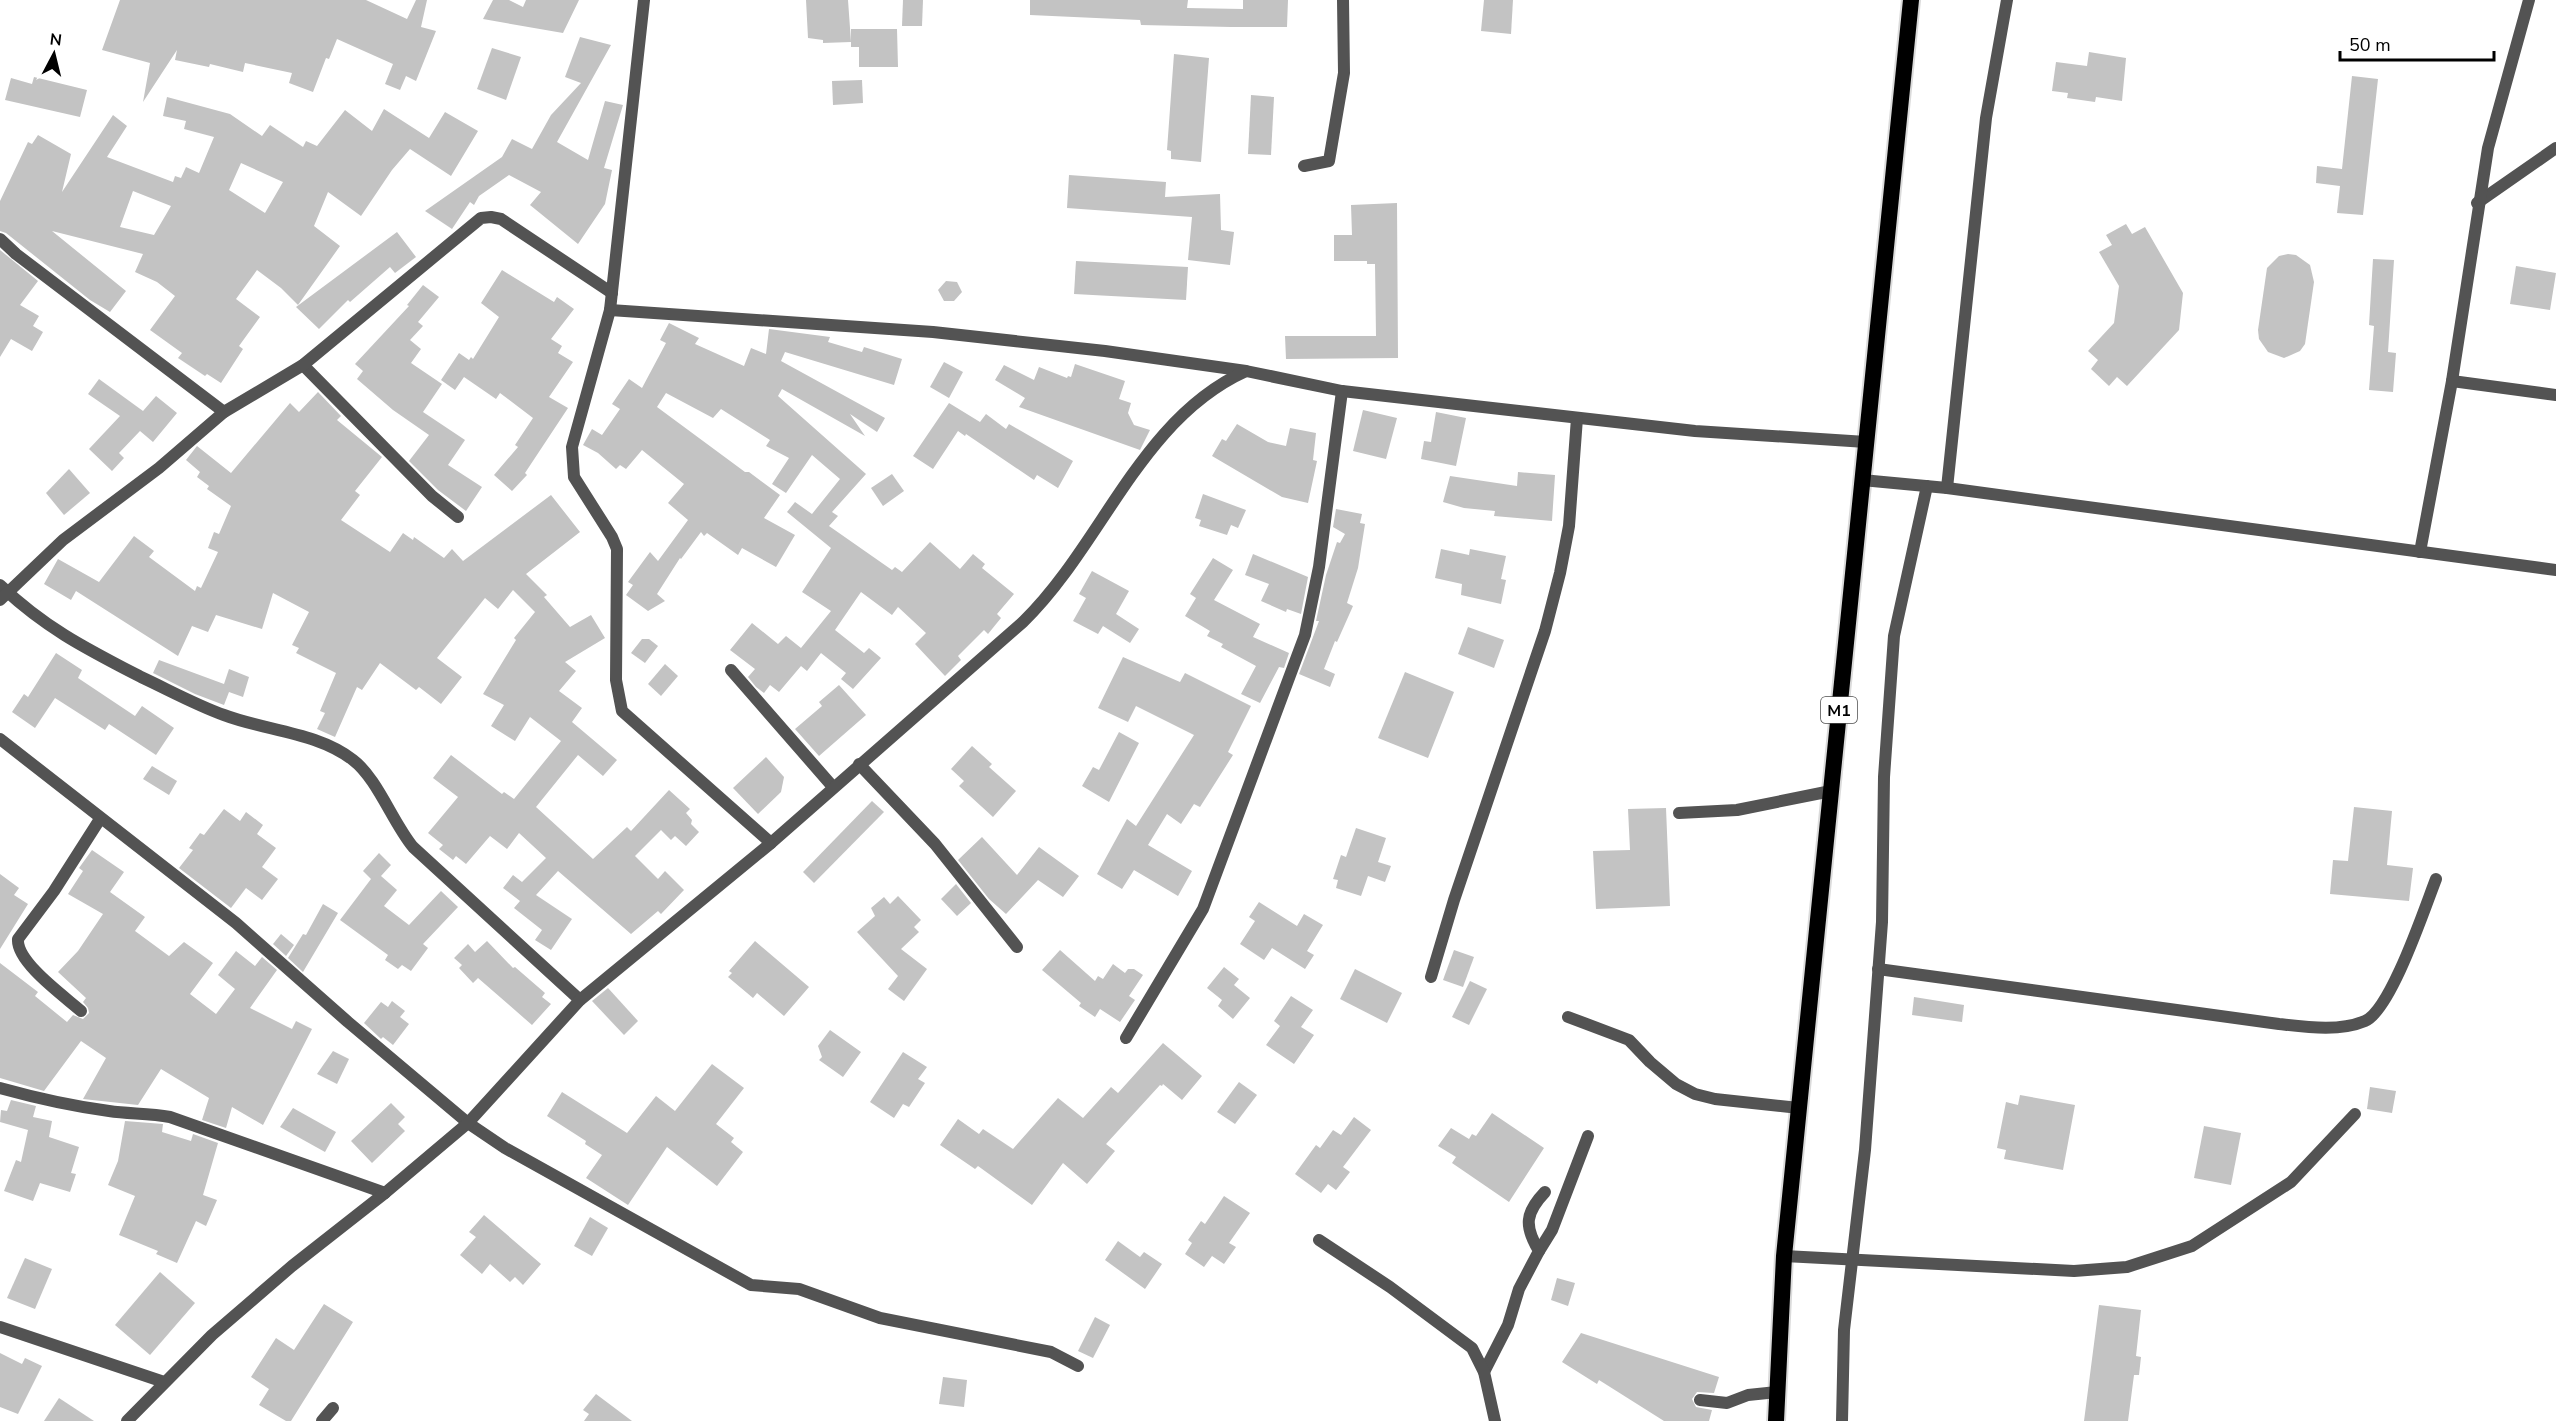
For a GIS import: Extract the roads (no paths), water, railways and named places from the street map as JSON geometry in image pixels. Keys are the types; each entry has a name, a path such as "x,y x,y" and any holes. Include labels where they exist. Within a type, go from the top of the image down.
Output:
{"highway":[{"name":"M1","path":"1776,1421 1784,1256 1911,0"}],"street":[{"path":"644,0 610,310 572,447 574,477 617,549 616,680 622,711 771,843"},
{"path":"1304,166 1329,160 1344,74 1343,0"},
{"path":"1947,488 1986,118 2007,0"},
{"path":"2420,552 2452,381 2487,148 2529,0"},
{"path":"2477,203 2556,148"},
{"path":"580,999 413,846 403,835 367,775 354,760 302,737 225,716 191,701 71,641 3,593 56,546 159,468 224,412 303,365 481,218 501,219 612,293"},
{"path":"0,239 16,254 224,412"},
{"path":"610,310 933,332 1106,351 1246,371 1342,390 1577,418 1695,431 1866,442"},
{"path":"303,365 432,496 458,518"},
{"path":"127,1421 212,1335 292,1266 385,1193 468,1123 580,999 771,843 1048,598 1119,495 1171,425 1223,381 1246,371"},
{"path":"2452,381 2556,395"},
{"path":"1126,1038 1203,909 1305,635 1319,567 1342,390"},
{"path":"1431,977 1454,900 1545,631 1569,526 1577,418"},
{"path":"1862,480 1947,488 2556,570"},
{"path":"1842,1421 1844,1330 1865,1150 1878,969 1883,878 1885,754 1894,636 1927,486"},
{"path":"731,670 833,787"},
{"path":"0,739 236,923 348,1022 468,1123 563,1181 751,1285 799,1289 880,1318 1051,1352 1078,1366"},
{"path":"859,764 935,844 1017,947"},
{"path":"1679,813 1737,810 1831,791"},
{"path":"81,1011 31,967 17,946 18,939 54,891 100,819"},
{"path":"1878,969 2279,1024 2336,1027 2367,1021 2384,1003 2436,879"},
{"path":"1568,1017 1629,1040 1676,1084 1695,1094 1799,1108"},
{"path":"0,1088 40,1099 112,1112 144,1112 170,1117 385,1193"},
{"path":"1784,1256 2074,1271 2127,1267 2192,1246 2290,1182 2355,1114"},
{"path":"1484,1372 1508,1325 1519,1289 1552,1230 1588,1136"},
{"path":"1539,1251 1531,1238 1528,1218 1533,1204 1545,1192"},
{"path":"1319,1240 1390,1287 1472,1348 1484,1372 1495,1421"},
{"path":"0,1327 164,1382"},
{"path":"1700,1400 1727,1403 1748,1395 1777,1392"},
{"path":"322,1421 333,1408"}]}
